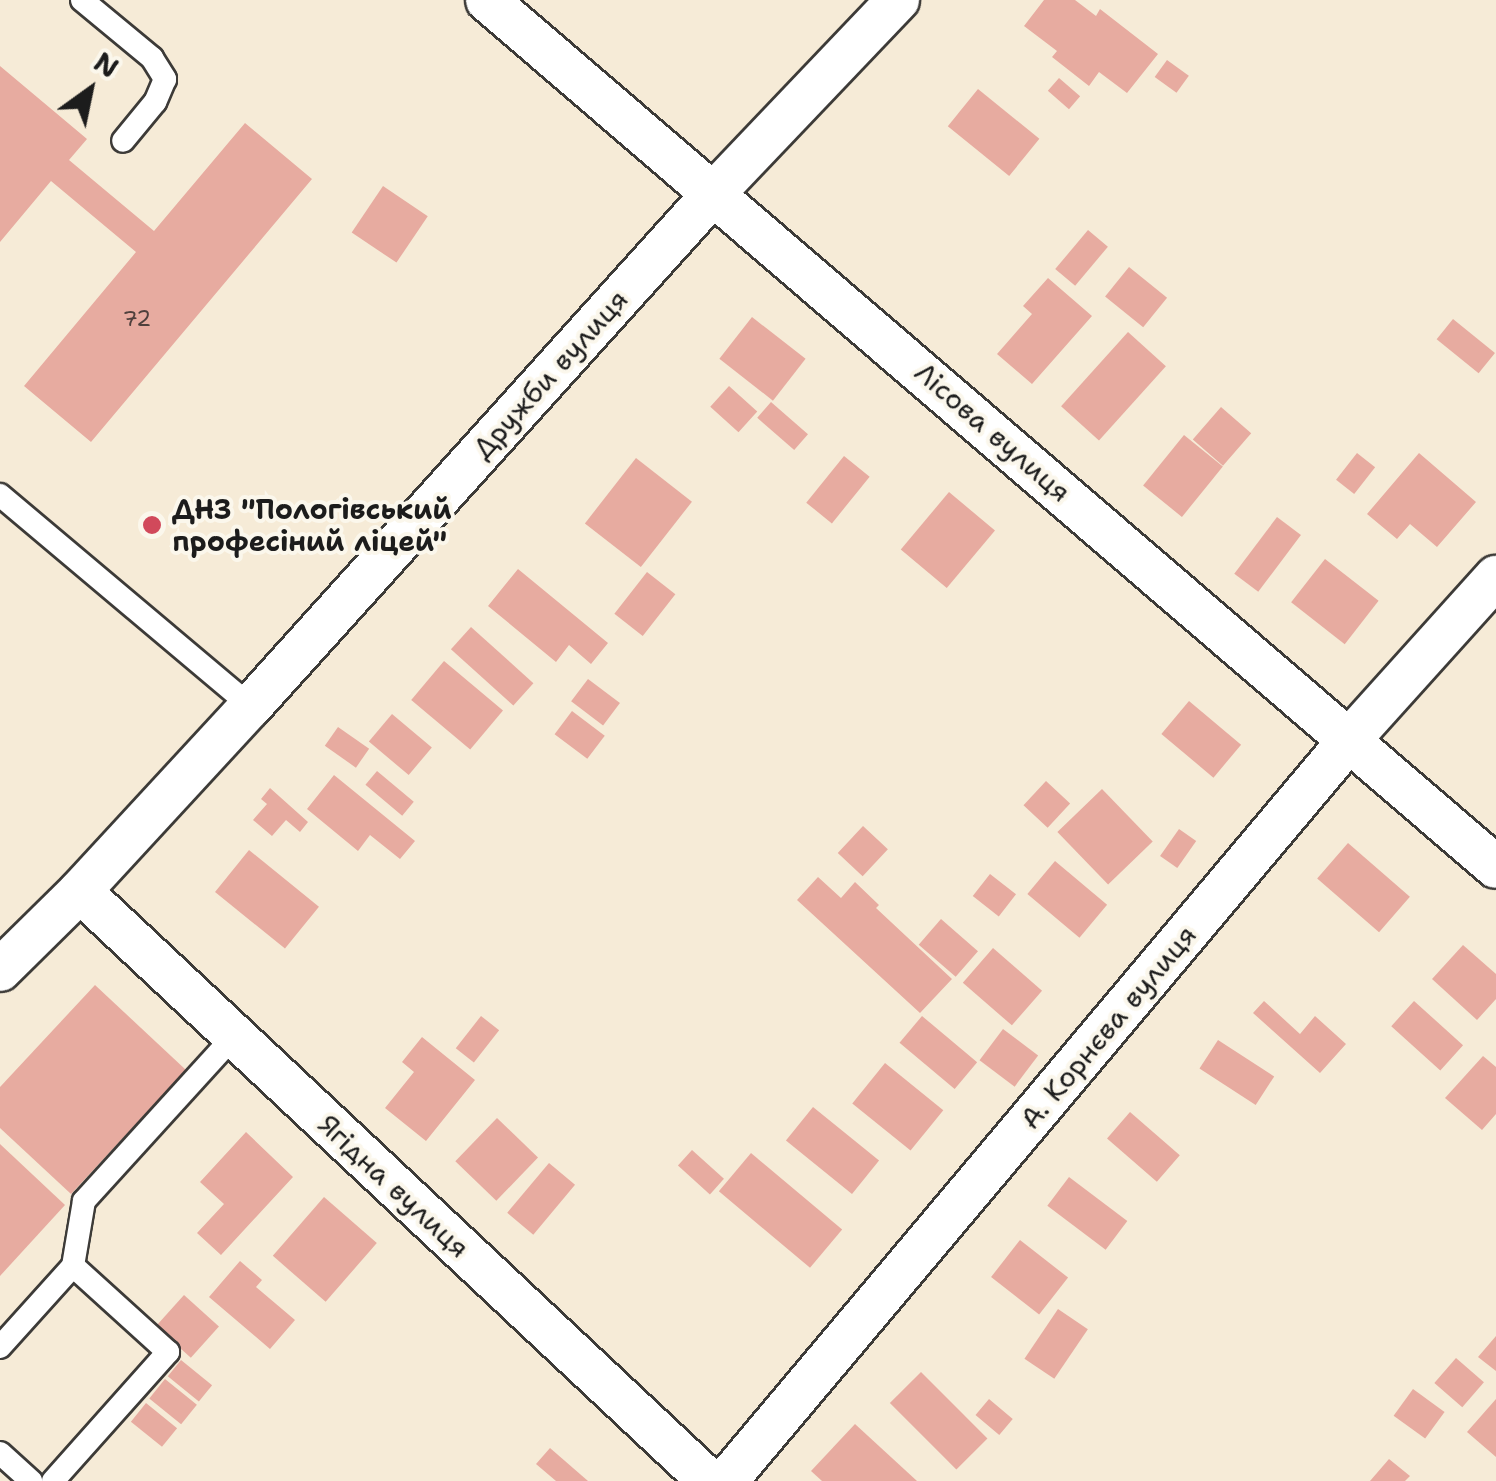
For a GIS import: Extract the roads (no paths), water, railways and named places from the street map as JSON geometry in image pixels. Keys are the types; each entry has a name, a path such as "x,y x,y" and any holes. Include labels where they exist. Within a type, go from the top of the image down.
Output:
{"street":[{"name":"Лісова вулиця","path":"486,0 1496,867"},
{"name":"Дружби вулиця","path":"0,970 80,891 252,706 714,193 898,0"},
{"name":"А. Корнєва вулиця","path":"726,1481 1350,738 1496,577"},
{"name":"Ягідна вулиця","path":"80,891 709,1481"}],"lane":[{"path":"82,0 152,58 166,78 155,102 124,140"},
{"path":"0,496 252,706"},
{"path":"0,1347 72,1266 84,1200 234,1036"},
{"path":"53,1481 168,1352 72,1266"},
{"path":"0,1454 31,1481"}],"place":[{"name":"ДНЗ \"Пологівський професіний ліцей\"","path":"152,525"}]}
